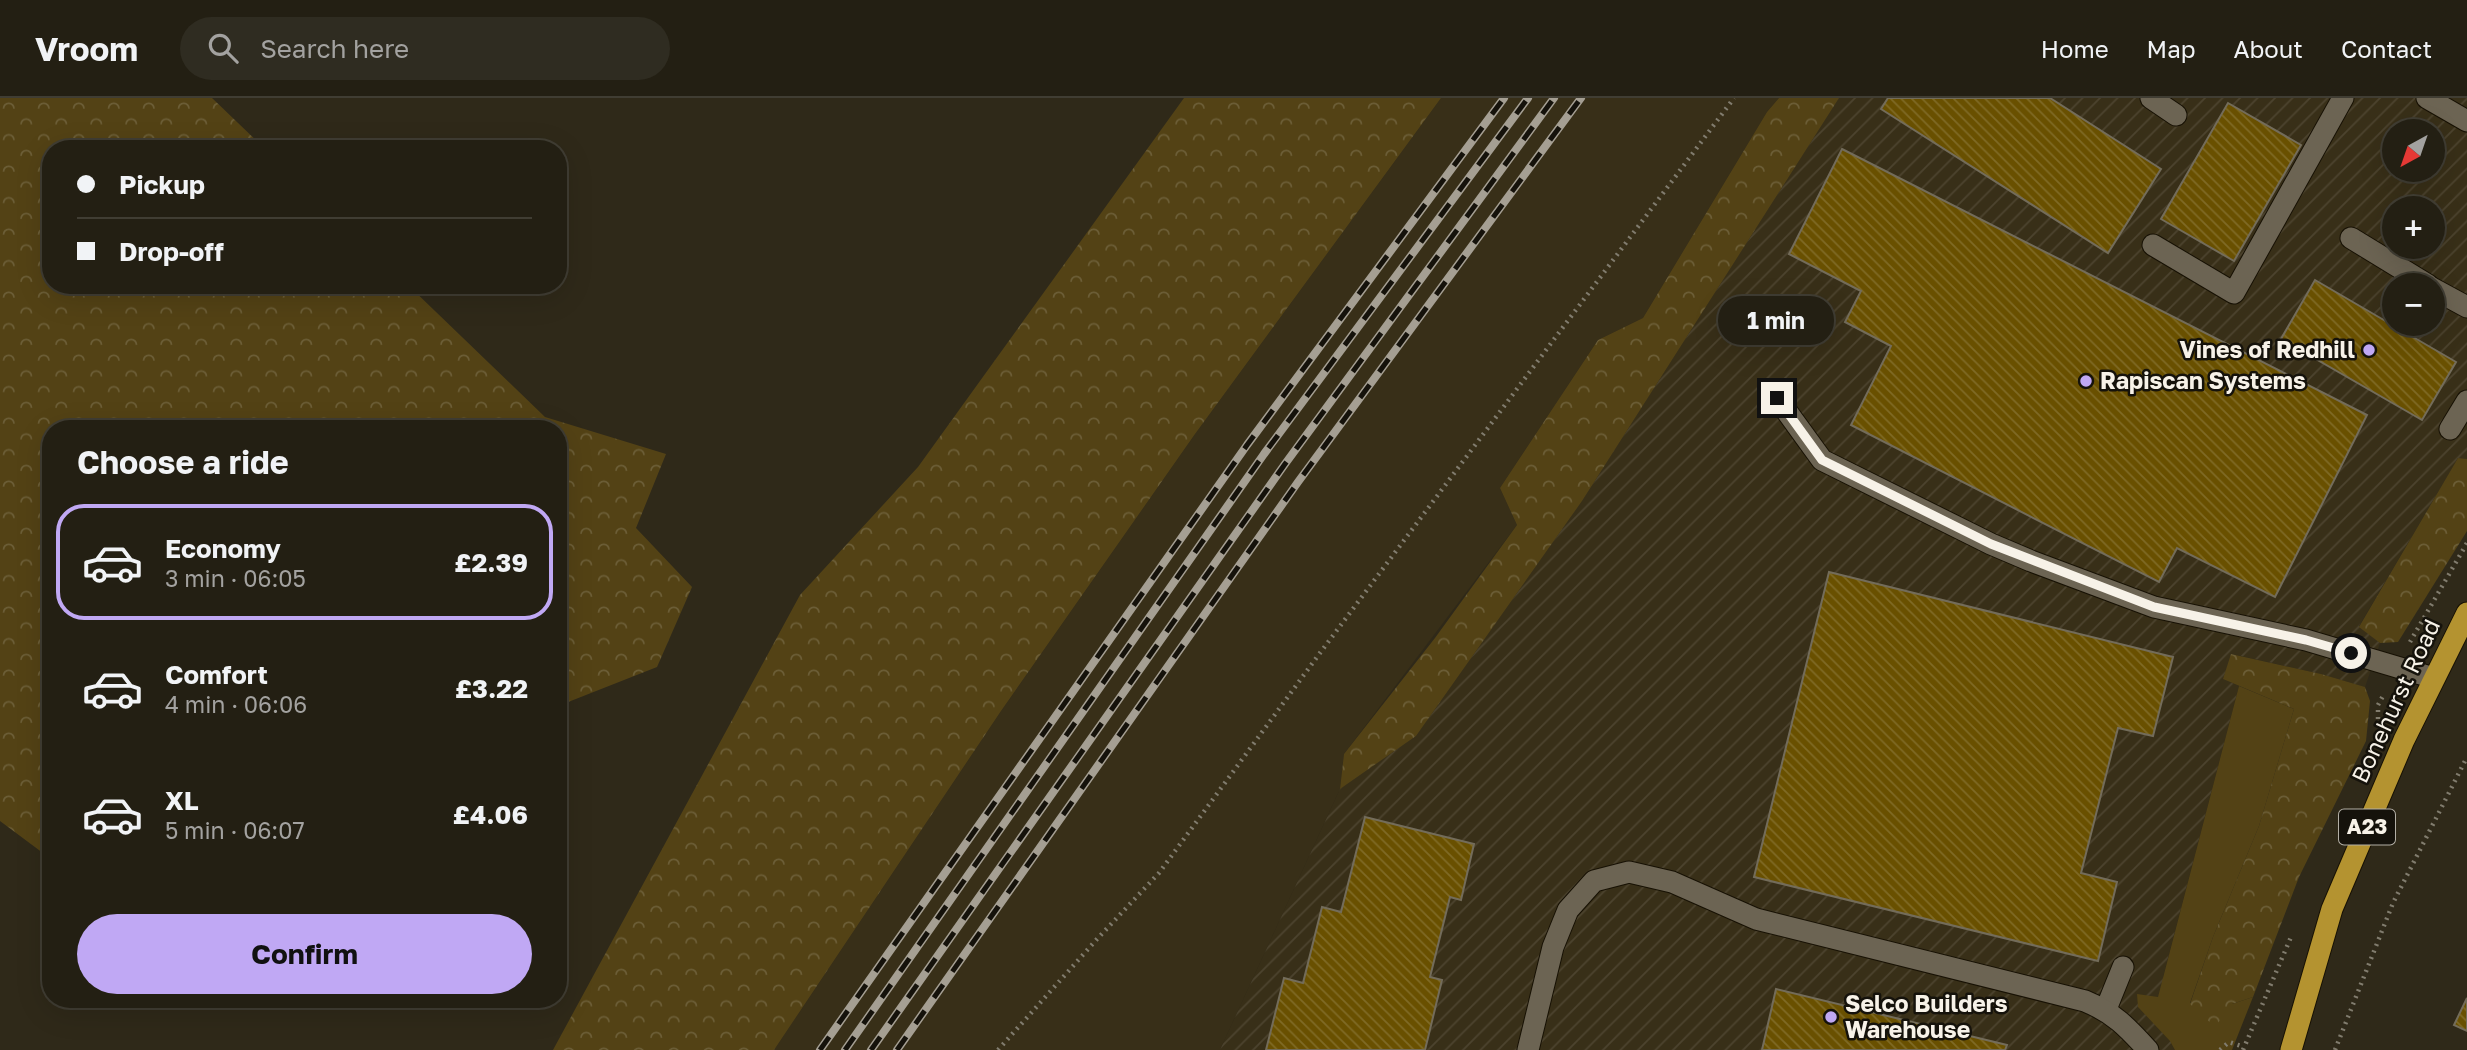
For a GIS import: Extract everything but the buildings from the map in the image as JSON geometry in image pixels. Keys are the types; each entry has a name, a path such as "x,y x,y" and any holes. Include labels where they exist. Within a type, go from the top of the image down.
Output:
{"main road":[{"name":"Bonehurst Road","path":"2291,1050 2332,909 2404,740 2467,613"}],"lane":[{"path":"2151,98 2176,115"},
{"path":"2153,245 2234,293 2343,98"},
{"path":"2427,98 2467,121"},
{"path":"2351,237 2409,273"},
{"path":"2445,295 2467,307"},
{"path":"1777,398 1822,460 2011,552 2154,607 2306,640 2434,678"},
{"path":"2450,429 2467,401"},
{"path":"1528,1050 1553,947 1568,910 1594,881 1629,872 1672,882 1756,919 2085,1001 2106,1009 2124,1023 2148,1050"},
{"path":"2106,1009 2123,967"}],"path":[{"path":"998,1050 1159,873 1734,98"},
{"path":"2336,1050 2393,903 2467,757"},
{"path":"2220,1050 2229,1042 2244,1048"}],"shaded area":[{"path":"1441,98 1779,98 1767,112 1643,318 1598,340 1500,488 1517,525 1344,754 1340,789 1220,1050 774,1050 1001,711 1195,434"},
{"path":"1839,98 2467,98 2467,459 2458,458 2359,626 2380,643 2365,687 2232,654 2223,679 2239,686 2163,977 2203,1050 1220,1050 1340,789 1416,736 1582,501"}],"green space":[{"path":"0,98 212,98 256,140 42,140 42,294 417,294 545,417 555,420 42,420 42,852 0,821"},
{"path":"1184,98 1441,98 1195,434 1001,711 774,1050 553,1050 800,595 918,467"},
{"path":"1779,98 1839,98 1582,501 1416,736 1340,789 1344,754 1435,638 1517,525 1500,488 1598,340 1643,318 1767,112"},
{"path":"567,424 666,454 636,528 692,587 657,667 567,702"},
{"path":"2458,458 2467,459 2467,531 2398,642 2380,643 2359,627"},
{"path":"2231,654 2321,674 2365,687 2370,701 2366,741 2299,877 2253,997 2232,1004 2215,1027 2190,1004 2213,937 2259,826 2294,709 2223,679"},
{"path":"2239,686 2294,709 2259,826 2213,937 2190,1003 2232,1004 2253,997 2232,1050 2175,1050 2138,1007 2137,994 2158,997"}],"railway":[{"path":"820,1050 1247,445 1504,98"},
{"path":"845,1050 1264,454 1528,98"},
{"path":"871,1050 1285,464 1554,98"},
{"path":"897,1050 1298,482 1581,98"}],"place":[{"name":"Vines of Redhill","path":"2369,350"},
{"name":"Rapiscan Systems","path":"2086,381"},
{"name":"Selco Builders Warehouse","path":"1831,1017"}],"route":[{"path":"1777,398 1822,460 1991,544 2154,607 2306,640 2351,653"}]}
